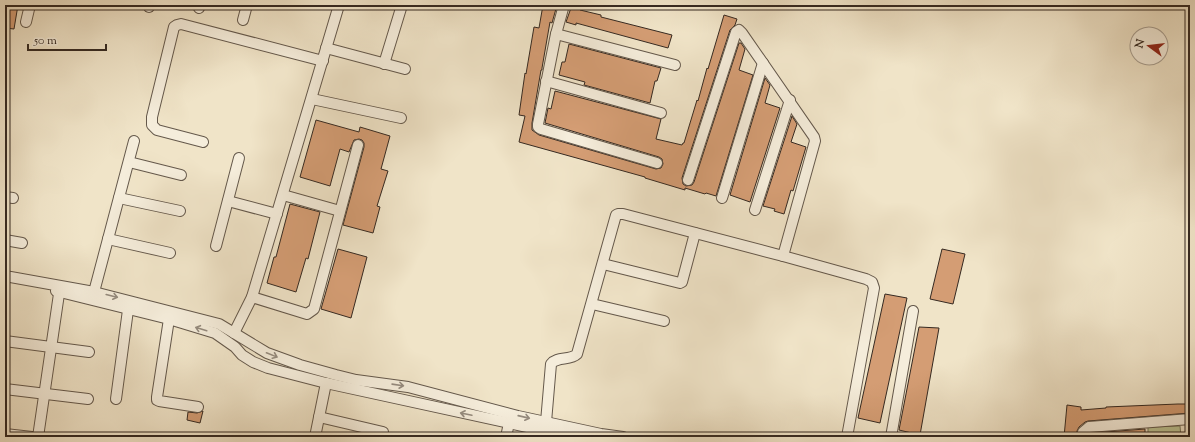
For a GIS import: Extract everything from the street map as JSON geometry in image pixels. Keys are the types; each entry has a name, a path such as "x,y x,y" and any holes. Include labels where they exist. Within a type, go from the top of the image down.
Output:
{"street":[{"path":"26,22 30,5"},
{"path":"243,20 247,5"},
{"path":"234,333 252,297 339,5"},
{"path":"384,64 402,5"},
{"path":"564,5 556,34 538,127 657,163"},
{"path":"203,142 157,130 152,125 152,117 174,27 181,24 323,60"},
{"path":"688,180 736,32 739,30 813,133 815,141 783,256"},
{"path":"556,34 675,65"},
{"path":"326,48 405,69"},
{"path":"722,198 763,62"},
{"path":"546,81 661,113"},
{"path":"312,99 401,118"},
{"path":"755,210 790,100"},
{"path":"94,292 134,142"},
{"path":"252,297 306,314 314,309 358,145"},
{"path":"216,246 239,158"},
{"path":"129,162 181,175"},
{"path":"283,195 340,211"},
{"path":"119,198 180,211"},
{"path":"228,201 277,214"},
{"path":"546,422 551,364 555,360 575,357 578,354 616,215 622,214 695,232 866,279 872,282 874,288 846,437"},
{"path":"603,264 680,283 682,282 695,232"},
{"path":"108,239 170,253"},
{"path":"5,240 22,243"},
{"path":"5,276 59,289 128,310 169,319 215,333 220,331 234,333 267,353 300,366 356,380 408,387 546,422 623,437"},
{"path":"5,282 94,292 197,318 220,331 242,355 253,362 268,368 326,383 557,435 573,437"},
{"path":"38,437 59,289"},
{"path":"592,304 664,321"},
{"path":"116,399 128,310"},
{"path":"891,437 913,311"},
{"path":"169,319 157,400 198,407"},
{"path":"5,341 88,352"},
{"path":"250,343 259,364"},
{"path":"315,437 326,383"},
{"path":"5,389 88,399"},
{"path":"320,417 383,432"},
{"path":"1082,437 1083,432 1089,427 1190,419"},
{"path":"506,437 509,423"},
{"path":"5,434 32,437"}],"green space":[{"path":"1180,426 1181,437 1148,437 1148,427"}],"building":[{"path":"5,5 18,5 14,29 5,28"},
{"path":"543,5 557,5 552,23 550,22 532,130 539,135 656,169 661,168 663,164 662,159 659,157 545,123 548,108 551,109 555,91 661,119 656,139 682,145 684,143 697,100 698,101 724,15 737,19 735,25 730,30 682,178 683,184 686,186 692,185 694,182 739,43 741,43 745,49 739,70 753,75 716,196 685,188 685,190 645,177 519,142 525,116 519,115 525,73 526,74 534,27 539,28"},
{"path":"572,5 582,5 580,10 601,15 601,17 672,35 668,48 576,23 576,25 566,22"},
{"path":"569,44 661,68 657,81 655,81 650,103 584,85 585,82 559,75 562,62 565,62"},
{"path":"765,78 770,85 765,103 780,108 750,202 730,195"},
{"path":"792,116 797,124 791,142 806,147 793,191 791,190 784,214 774,211 775,209 763,206"},
{"path":"316,120 359,132 360,127 390,136 381,169 388,171 377,206 380,207 373,233 343,225 364,147 362,140 354,140 349,152 340,149 330,186 300,177"},
{"path":"290,204 320,212 308,259 306,258 296,292 267,283 274,257 276,257"},
{"path":"338,249 367,257 351,318 321,309"},
{"path":"942,249 965,254 953,304 930,299"},
{"path":"885,294 907,298 880,423 858,418"},
{"path":"919,327 939,328 920,435 899,430"},
{"path":"1190,404 1190,413 1088,421 1079,427 1076,437 1064,437 1067,405 1081,407 1081,410 1106,407"},
{"path":"203,411 200,423 187,420 188,412 197,413"},
{"path":"1145,429 1145,437 1089,437 1092,433"}]}
